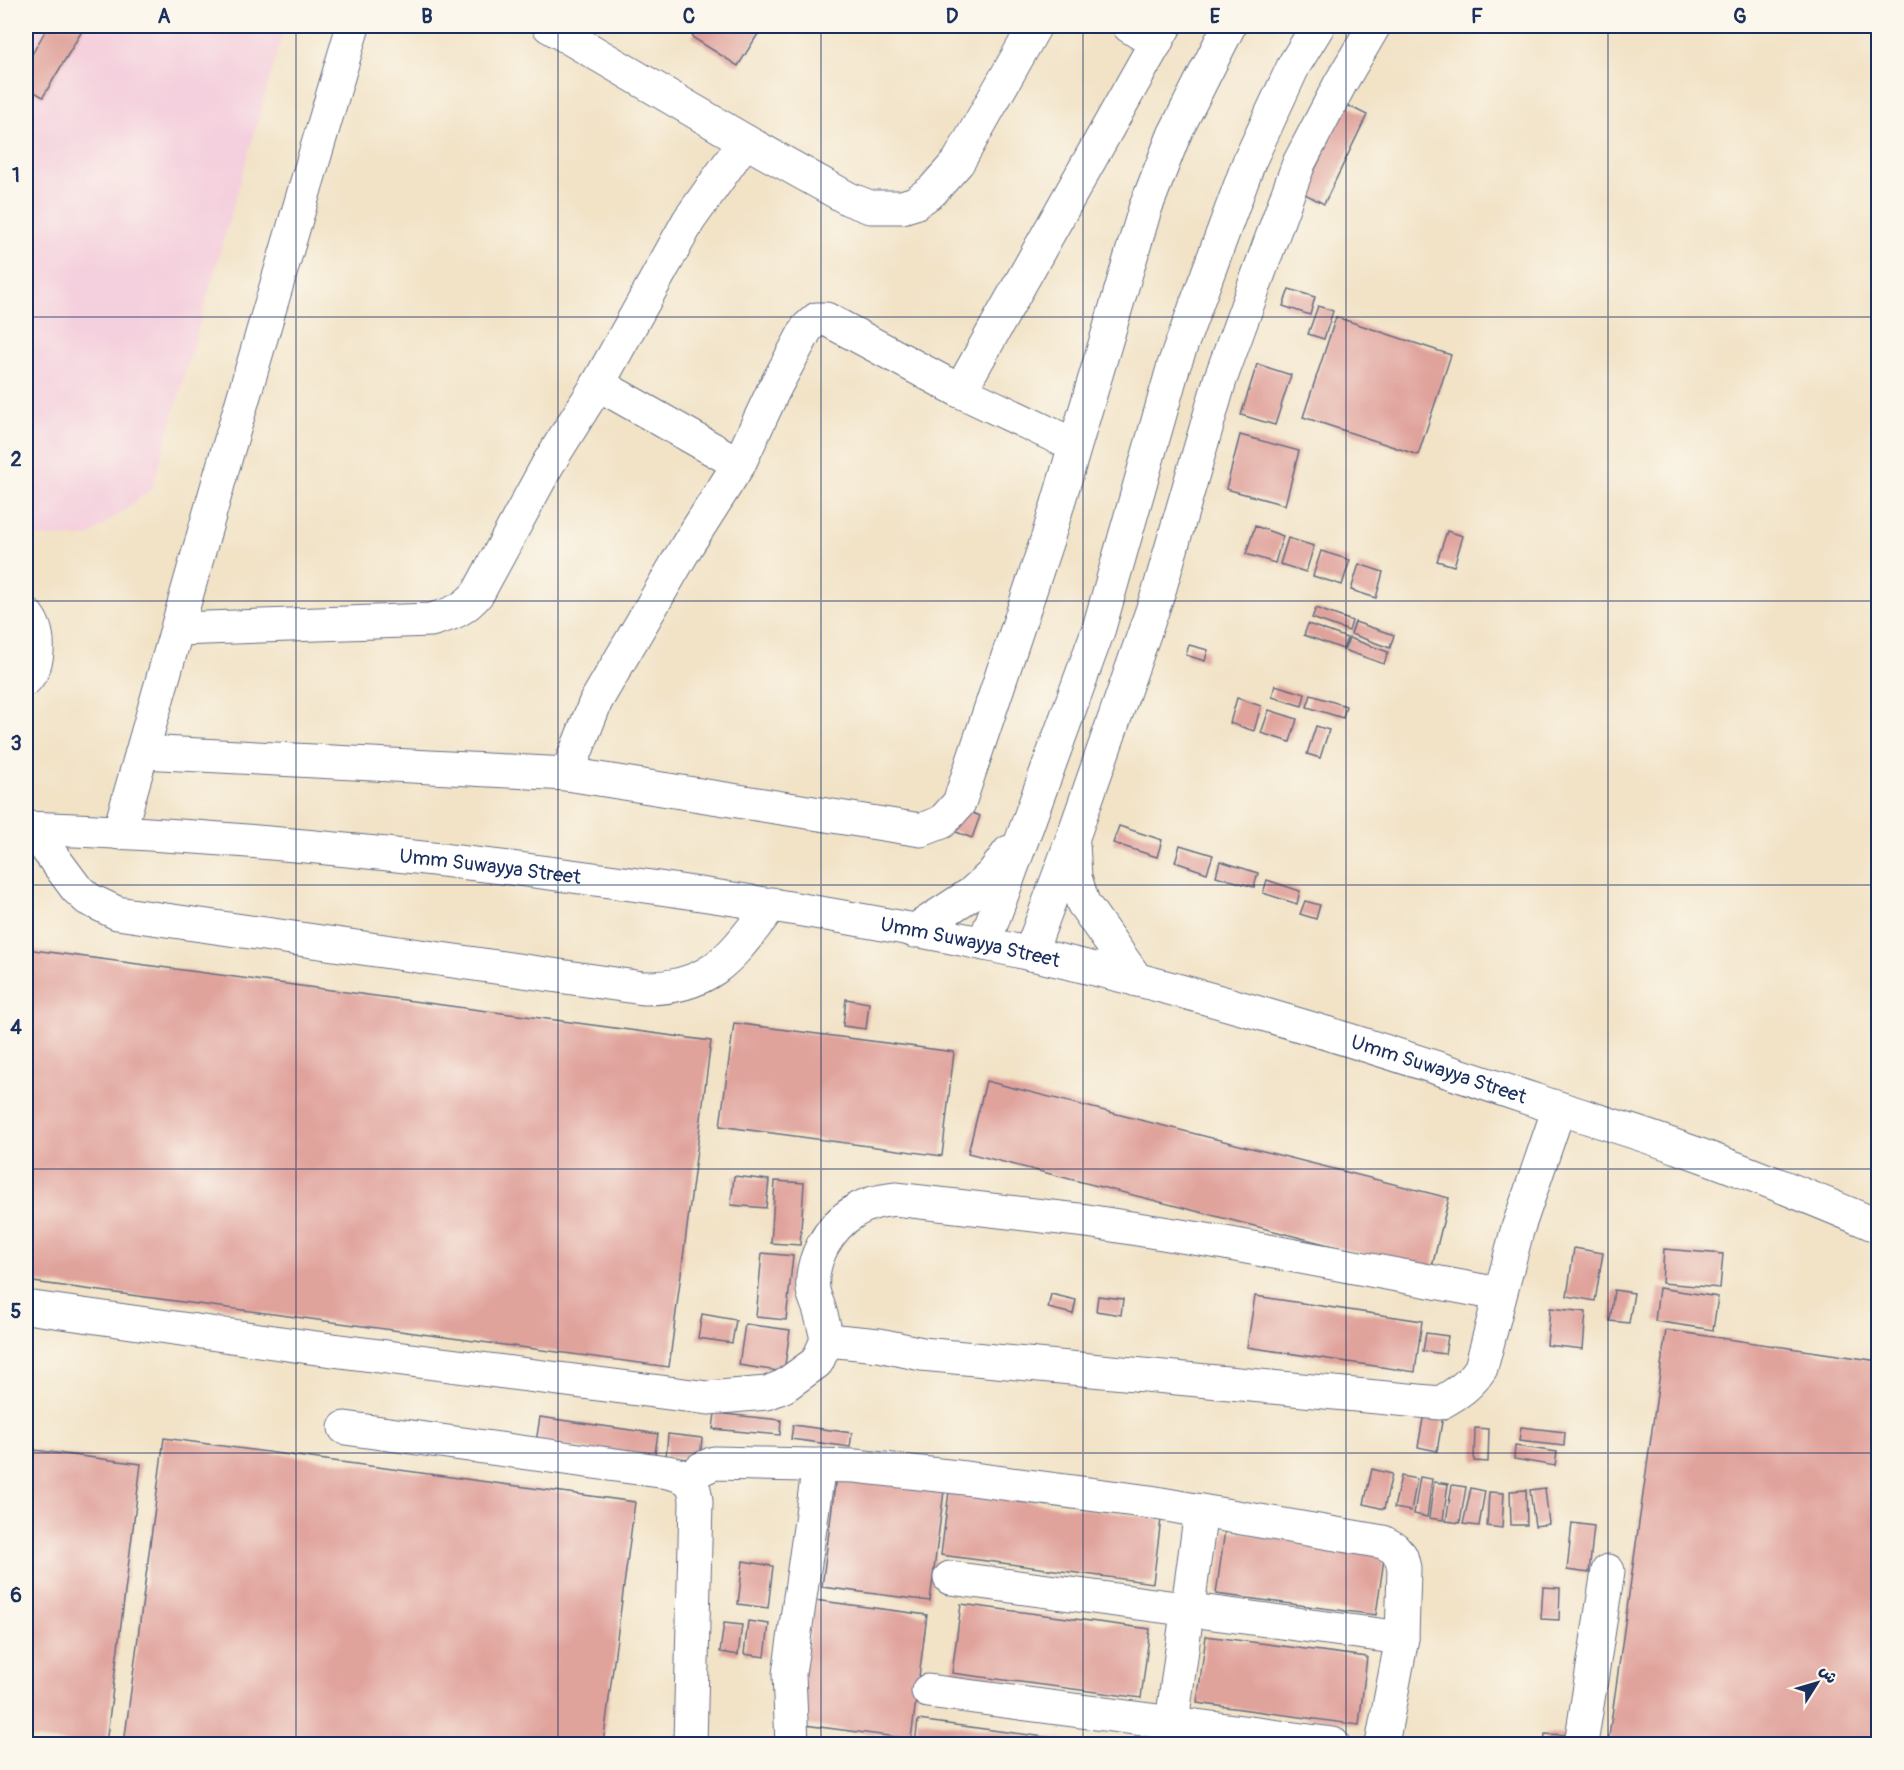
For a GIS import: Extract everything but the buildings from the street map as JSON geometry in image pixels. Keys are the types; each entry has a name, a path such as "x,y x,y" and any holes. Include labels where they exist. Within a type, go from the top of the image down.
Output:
{"street":[{"path":"119,833 222,470 353,26"},
{"path":"549,26 745,141 849,199 870,207 902,207 915,203 932,191 958,162 1035,26"},
{"path":"142,752 567,774 921,830 942,822 958,803 1048,537 1145,209 1174,135 1228,26"},
{"path":"984,944 1099,628 1174,365 1249,162 1294,65 1318,26"},
{"path":"1030,954 1159,591 1220,380 1299,163 1340,84 1374,26"},
{"path":"960,391 1150,31"},
{"path":"178,629 431,620 454,613 468,605 478,593 548,464 598,384 689,220 745,141"},
{"path":"567,774 596,701 688,544 739,464 774,389 807,328 817,319 826,319 960,391 1074,445"},
{"path":"598,384 739,464"},
{"path":"26,614 36,636 37,655 31,673 26,679"},
{"path":"29,829 76,888 88,899 117,913 643,988 663,988 683,984 702,977 720,966 772,904"},
{"name":"Umm Suwayya Street","path":"29,829 281,844 443,860 772,904 984,944 1137,980 1349,1040 1682,1148 1878,1226"},
{"path":"914,931 971,894 992,875 1024,832"},
{"path":"1072,840 1075,877 1083,903 1137,980"},
{"path":"827,1340 879,1345 922,1354 1440,1403 1462,1391 1472,1382 1480,1368 1499,1294 1534,1179 1559,1108"},
{"path":"26,1307 298,1346 708,1398 768,1393 784,1386 817,1362 827,1340 814,1292 813,1276 818,1256 827,1238 840,1222 856,1210 874,1202 895,1199 1087,1221 1225,1242 1499,1294"},
{"path":"345,1428 667,1472 688,1479 695,1489 696,1502 690,1744"},
{"path":"688,1479 714,1463 855,1466 1150,1502 1383,1542 1394,1548 1401,1556 1404,1568 1402,1638 1382,1744"},
{"path":"792,1744 789,1674 819,1465"},
{"path":"1170,1733 1201,1512"},
{"path":"1581,1744 1608,1571"},
{"path":"950,1578 1402,1638"},
{"path":"928,1691 1170,1733 1333,1744"}],"shaded area":[{"path":"26,26 285,26 152,489 88,537 26,537"}]}
